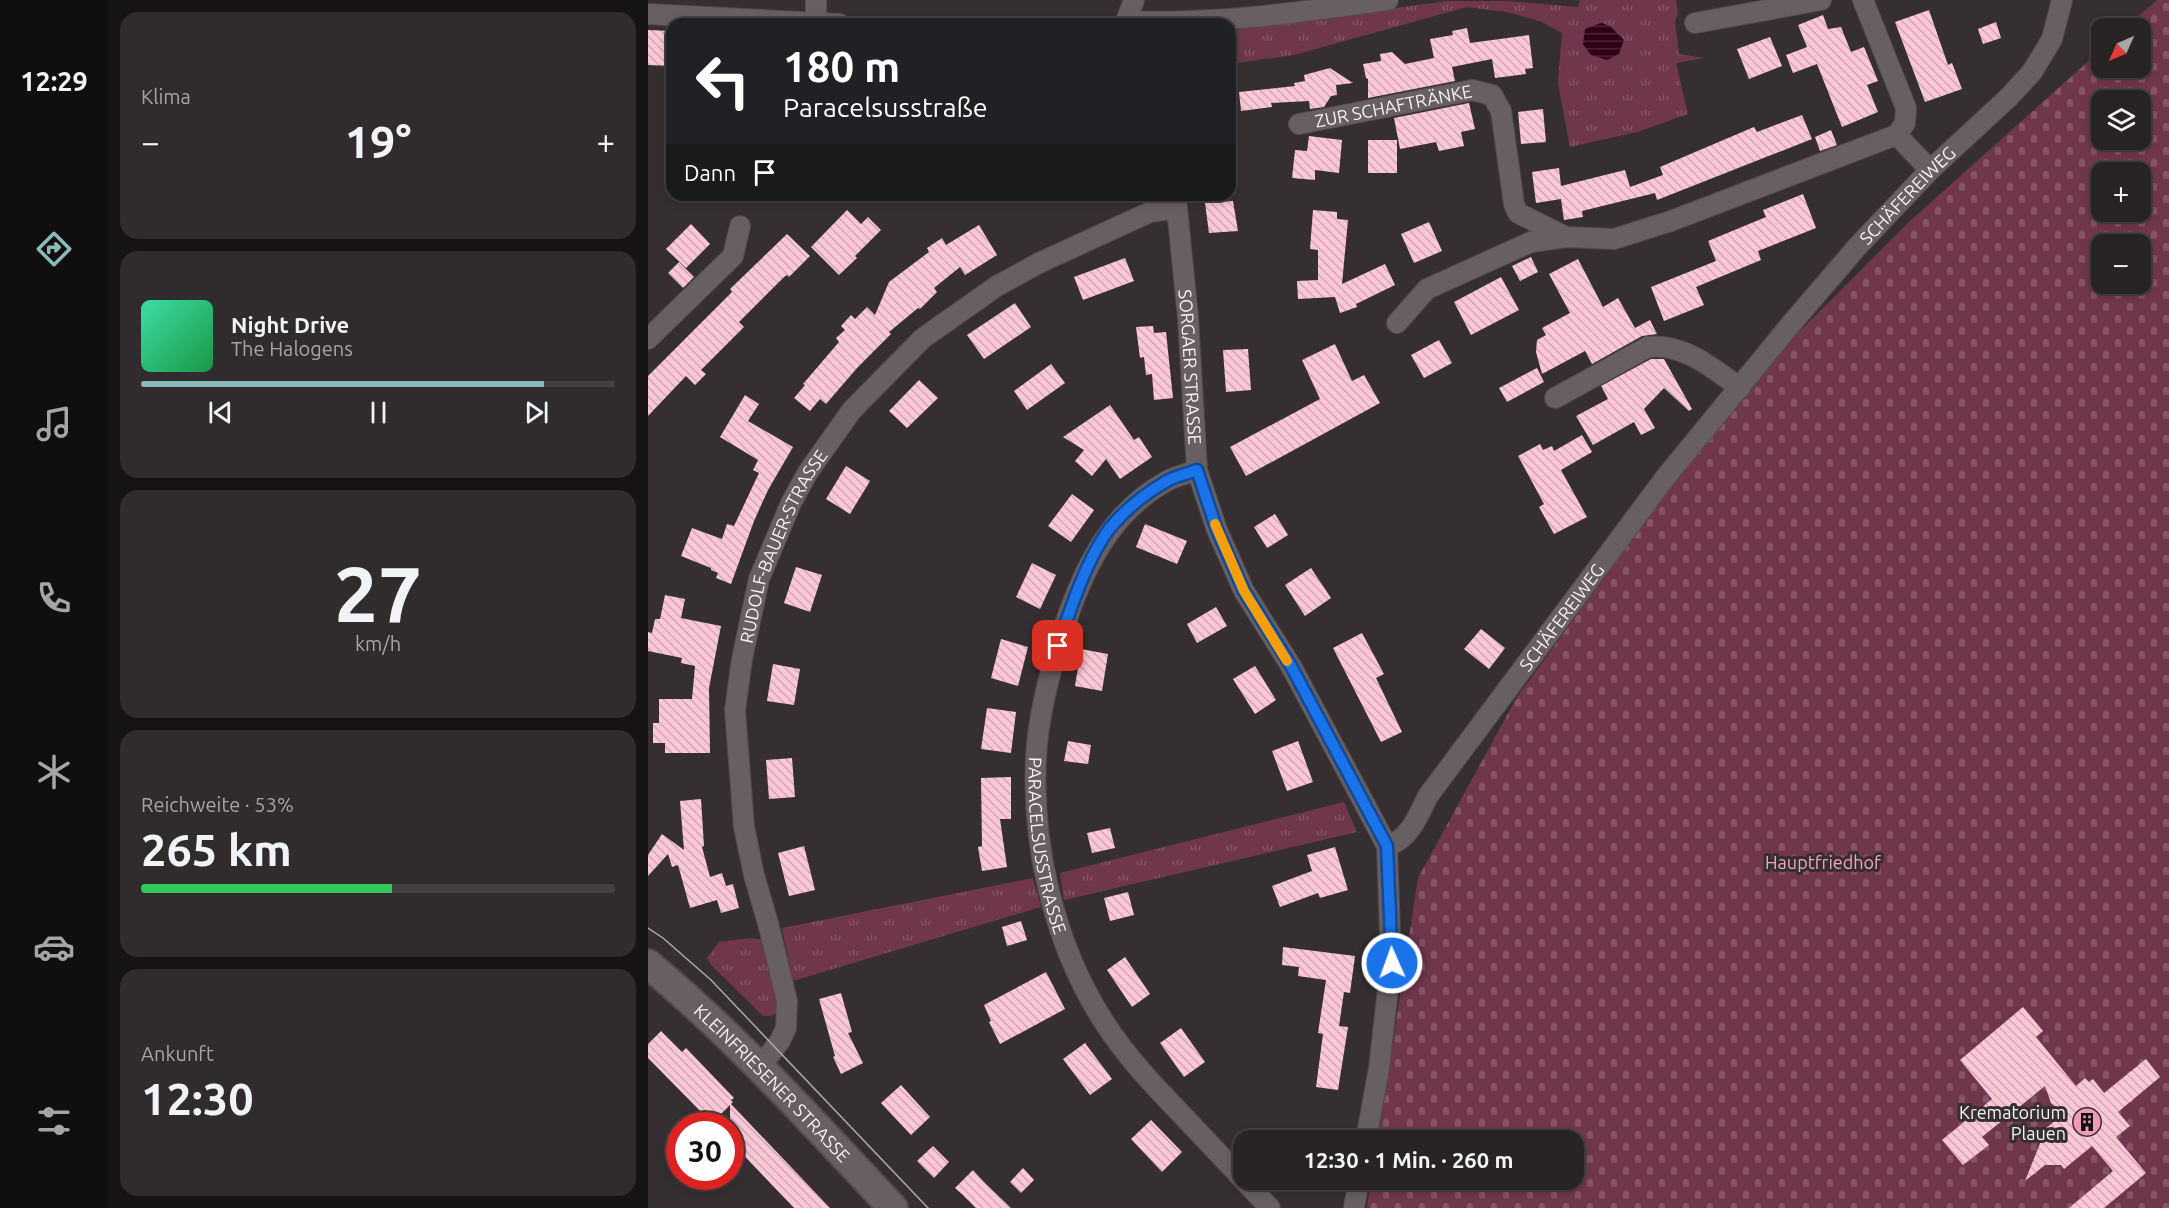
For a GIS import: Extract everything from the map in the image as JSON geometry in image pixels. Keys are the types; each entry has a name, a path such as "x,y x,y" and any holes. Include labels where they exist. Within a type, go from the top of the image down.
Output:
{"street":[{"path":"816,0 816,18"},
{"path":"1127,18 1134,0"},
{"path":"1236,18 1264,17 1388,0"},
{"path":"1695,23 1821,0"},
{"path":"1863,0 1906,108 1905,123 1898,135 1930,170"},
{"name":"SCHÄFEREIWEG","path":"1387,846 1399,843 1413,826 1428,796 1595,570 1665,478 1791,324 1857,247 1930,170 2008,98 2032,72 2052,39 2062,0"},
{"path":"648,14 723,18"},
{"name":"ZUR SCHAFTRÄNKE","path":"1299,124 1472,90 1492,94 1501,111 1514,204 1518,213 1566,237"},
{"name":"ZUR SCHAFTRÄNKE","path":"1397,322 1428,288 1531,242 1566,237 1614,239 1671,221 1898,135"},
{"name":"SORGAER STRASSE","path":"1175,202 1188,317 1197,470 1217,530 1244,591 1291,666 1387,846 1392,963 1379,1068 1368,1130"},
{"name":"RUDOLF-BAUER-STRASSE","path":"760,1067 780,1041 786,1028 787,1000 754,875 744,827 735,710 742,659 759,579 791,503 808,472 852,410 924,338 997,286 1039,263 1175,202"},
{"path":"648,339 733,256 740,226"},
{"path":"1555,398 1648,347 1659,345 1675,348 1718,372 1740,388"},
{"name":"PARACELSUSSTRASSE","path":"1197,470 1168,480 1138,501 1110,528 1093,558 1070,609 1052,662 1037,744 1039,829 1047,888 1059,927 1074,966 1104,1022 1134,1063 1270,1208"},
{"name":"KLEINFRIESENER STRASSE","path":"648,964 692,1000 760,1067 893,1208"},
{"path":"1354,1208 1357,1190"}],"green space":[{"path":"1580,0 1676,0 1678,14 1675,22 1679,54 1704,58 1676,63 1688,114 1637,132 1570,147 1558,83 1562,33 1540,21 1506,12 1467,7 1294,55 1236,63 1236,29 1448,1 1507,1 1578,7"},
{"name":"Hauptfriedhof","path":"2157,0 2169,0 2169,1208 1367,1208 1369,1190 1584,1190 1584,1130 1380,1130 1418,878 1517,697 1667,491 1792,339 1909,222 2091,59 2091,78 2151,78 2151,18 2136,18"},
{"path":"1344,802 1357,832 1064,900 1060,873"},
{"path":"1033,878 1041,907 793,981 782,928"},
{"path":"752,938 762,940 781,1000 779,1012 771,1016 763,1016 711,965 707,958 719,942"}],"shaded area":[{"path":"1601,23 1610,26 1624,40 1619,54 1607,60 1591,55 1583,44 1585,29"}],"building":[{"path":"1929,10 1948,65 1952,63 1962,89 1925,102 1895,22"},
{"path":"1823,15 1828,29 1841,27 1851,52 1864,47 1878,81 1867,85 1878,112 1842,127 1817,64 1793,73 1786,55 1807,47 1798,25"},
{"path":"1996,22 2001,38 1983,44 1978,29"},
{"path":"1467,28 1470,43 1529,35 1533,68 1525,69 1526,74 1495,78 1492,59 1452,67 1455,81 1368,98 1368,79 1363,64 1381,61 1380,54 1392,52 1405,64 1434,58 1430,39 1453,35 1452,31"},
{"path":"648,30 666,31 666,66 648,65"},
{"path":"1770,37 1782,66 1749,79 1737,49"},
{"path":"1330,68 1353,83 1336,85 1337,95 1331,96 1324,107 1310,109 1309,101 1271,103 1272,107 1241,111 1239,92 1295,86 1294,83 1305,81 1304,75"},
{"path":"1469,103 1475,129 1461,132 1464,146 1439,151 1436,142 1400,149 1394,118"},
{"path":"1543,109 1546,142 1521,144 1518,112"},
{"path":"1802,115 1812,139 1657,200 1655,193 1582,211 1583,217 1564,220 1561,199 1536,203 1532,172 1559,168 1561,186 1625,170 1630,187 1663,175 1660,167 1754,127 1757,132"},
{"path":"1831,130 1837,145 1820,151 1815,137"},
{"path":"1309,136 1342,140 1339,173 1315,170 1315,180 1292,178 1295,150 1307,151"},
{"path":"1368,140 1397,140 1397,173 1368,173"},
{"path":"1803,194 1816,228 1758,251 1761,260 1696,287 1704,305 1664,321 1651,287 1716,261 1708,241 1766,217 1763,210"},
{"path":"1233,201 1238,231 1209,233 1205,203"},
{"path":"847,210 861,224 868,217 881,230 839,275 811,247"},
{"path":"1313,210 1337,212 1337,219 1348,220 1342,284 1385,264 1395,285 1356,304 1357,307 1340,313 1335,297 1298,299 1297,281 1318,280 1318,250 1310,249"},
{"path":"1429,222 1442,251 1414,263 1401,234"},
{"path":"691,224 710,244 686,268 666,249"},
{"path":"979,225 997,255 965,275 960,267 934,288 937,292 920,309 918,308 889,332 891,334 826,404 820,399 810,411 794,398 839,342 836,338 845,330 841,326 851,315 855,319 867,307 875,315 889,282 929,252 927,248 942,238 946,245"},
{"path":"787,234 810,256 789,277 787,275 784,277 739,322 744,327 701,370 706,374 695,385 686,376 648,416 648,376 732,292 730,289"},
{"path":"1531,257 1538,272 1520,281 1512,266"},
{"path":"1125,258 1134,281 1083,300 1074,277"},
{"path":"1578,259 1603,307 1618,298 1635,328 1650,320 1657,334 1642,336 1592,364 1585,351 1542,374 1536,352 1537,340 1546,335 1542,328 1570,313 1549,274"},
{"path":"679,262 694,277 683,288 668,273"},
{"path":"1501,277 1519,310 1471,335 1454,302"},
{"path":"1015,303 1031,327 984,359 967,335"},
{"path":"1153,326 1154,333 1166,332 1173,398 1154,400 1152,374 1146,375 1144,357 1140,358 1136,327"},
{"path":"1439,340 1452,363 1424,378 1411,355"},
{"path":"1335,344 1352,381 1364,375 1380,403 1246,476 1230,447 1320,399 1302,360"},
{"path":"1248,349 1251,390 1226,392 1223,350"},
{"path":"1651,359 1664,359 1692,409 1689,411 1664,388 1644,409 1655,428 1641,435 1634,422 1593,445 1576,416 1608,399 1601,386"},
{"path":"1051,364 1065,383 1027,410 1014,391"},
{"path":"1537,368 1544,382 1507,402 1499,388"},
{"path":"919,380 938,398 907,428 889,411"},
{"path":"745,395 759,404 748,421 793,447 768,490 731,584 716,578 718,573 711,568 681,556 692,528 722,539 727,524 734,526 759,473 753,470 758,460 720,437"},
{"path":"1110,405 1134,440 1139,437 1152,457 1120,479 1106,459 1092,476 1075,461 1084,450 1063,437"},
{"path":"1582,435 1592,452 1561,470 1587,517 1554,534 1539,507 1544,504 1518,456 1540,444 1543,450 1552,446 1554,451"},
{"path":"846,466 870,481 850,514 826,499"},
{"path":"1072,494 1094,510 1071,542 1048,526"},
{"path":"1275,514 1288,535 1267,548 1254,527"},
{"path":"1145,524 1187,541 1177,564 1136,547"},
{"path":"1032,563 1056,575 1040,609 1016,597"},
{"path":"796,567 822,575 810,612 784,603"},
{"path":"1311,568 1331,598 1305,616 1285,585"},
{"path":"665,595 685,599 681,618 721,626 709,688 710,753 665,753 665,743 653,743 653,723 659,723 659,699 692,699 695,666 681,663 682,658 648,651 648,632 652,633 655,619 660,619"},
{"path":"1216,607 1227,626 1197,643 1187,624"},
{"path":"1481,629 1505,648 1489,669 1464,649"},
{"path":"1362,633 1384,674 1376,678 1402,732 1381,742 1333,648"},
{"path":"1001,639 1028,647 1018,686 991,678"},
{"path":"1081,649 1108,654 1102,691 1075,686"},
{"path":"773,664 800,669 794,705 767,701"},
{"path":"1255,666 1276,700 1255,714 1233,679"},
{"path":"987,708 1016,712 1011,753 981,749"},
{"path":"1068,741 1091,745 1088,764 1064,761"},
{"path":"1298,741 1313,782 1287,791 1272,751"},
{"path":"792,758 795,797 769,799 766,760"},
{"path":"1011,777 1011,819 1000,819 1007,867 982,871 978,847 982,846 981,778"},
{"path":"701,799 704,846 702,847 710,877 722,873 726,886 733,884 739,908 721,913 717,900 690,908 678,865 672,867 668,854 648,876 648,855 662,834 684,850 680,801"},
{"path":"1110,828 1115,848 1092,853 1087,833"},
{"path":"804,846 815,890 789,896 778,853"},
{"path":"1335,847 1348,890 1320,898 1318,893 1280,907 1272,886 1312,871 1307,855"},
{"path":"1128,892 1134,915 1110,921 1104,898"},
{"path":"1021,921 1027,940 1007,946 1002,927"},
{"path":"1283,947 1355,956 1350,993 1344,992 1339,1026 1348,1027 1338,1090 1316,1087 1323,1034 1318,1033 1326,980 1298,976 1299,967 1282,965"},
{"path":"1125,957 1150,994 1132,1007 1107,970"},
{"path":"1046,972 1065,1009 1000,1044 989,1022 991,1021 984,1005"},
{"path":"841,993 852,1032 848,1033 863,1063 841,1074 833,1057 835,1056 819,999"},
{"path":"2023,1007 2043,1031 2036,1037 2076,1086 2085,1078 2089,1082 2093,1079 2104,1093 2146,1059 2160,1077 2118,1112 2130,1126 2116,1137 2146,1173 2104,1208 2069,1208 2113,1171 2092,1146 2064,1169 2061,1165 2045,1165 2025,1181 2041,1141 2037,1136 2064,1113 2051,1103 2045,1086 1982,1137 1989,1145 1963,1165 1942,1140 1992,1099 1960,1060"},
{"path":"1181,1028 1205,1062 1184,1077 1160,1043"},
{"path":"661,1031 682,1052 686,1048 734,1098 731,1104 739,1112 730,1112 730,1105 723,1112 701,1112 648,1058 648,1044"},
{"path":"1085,1043 1112,1079 1090,1095 1063,1059"},
{"path":"901,1085 930,1117 911,1135 881,1103"},
{"path":"744,1118 830,1208 794,1208 744,1156"},
{"path":"1151,1120 1182,1152 1162,1172 1131,1139"},
{"path":"933,1146 949,1162 934,1178 917,1161"},
{"path":"1023,1168 1034,1180 1021,1193 1010,1182"},
{"path":"973,1170 1011,1208 976,1208 955,1188"}],"tram line":[{"path":"648,928 663,938 711,980 928,1208"}],"slow traffic":[{"path":"1215,524 1244,591 1287,661"}],"place":[{"name":"Krematorium Plauen","path":"2087,1122"}],"route":[{"path":"1058,646 1070,609 1093,558 1110,528 1138,501 1168,480 1197,470 1217,530 1244,591 1291,666 1387,846 1392,963"}]}
